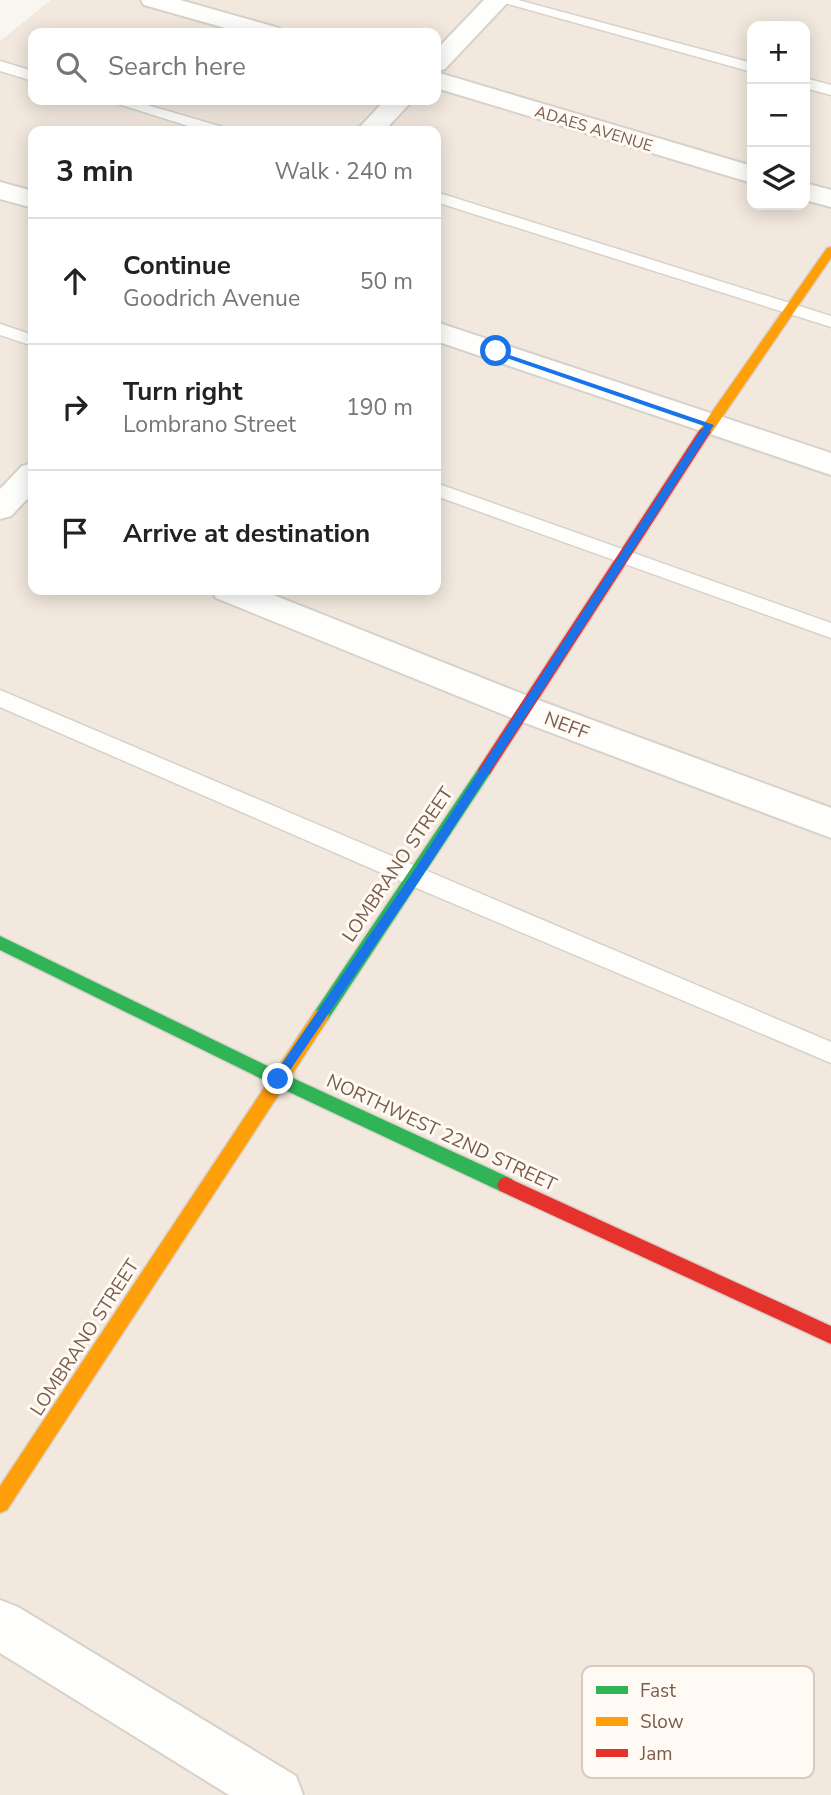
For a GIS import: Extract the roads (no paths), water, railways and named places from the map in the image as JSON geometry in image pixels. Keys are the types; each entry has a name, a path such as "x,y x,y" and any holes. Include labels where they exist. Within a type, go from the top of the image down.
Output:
{"street":[{"path":"153,0 252,28"},
{"path":"441,59 500,0"},
{"name":"ADAES AVENUE","path":"441,82 747,173"},
{"path":"374,126 395,105"},
{"path":"0,190 28,198"},
{"path":"810,193 831,199"},
{"name":"LOMBRANO STREET","path":"0,1503 278,1079 415,878 710,425 831,250"},
{"path":"441,333 831,464"},
{"path":"10,505 28,481"},
{"name":"NEFF","path":"240,595 525,709 831,823"},
{"name":"NORTHWEST 22ND STREET","path":"0,943 278,1079 831,1335"},
{"path":"0,1625 277,1795"}],"lane":[{"path":"500,0 747,67"},
{"path":"0,66 28,74"},
{"path":"809,84 831,90"},
{"path":"131,105 203,126"},
{"path":"441,199 831,322"},
{"path":"0,329 28,339"},
{"path":"441,491 831,631"},
{"path":"0,698 831,1054"}]}
